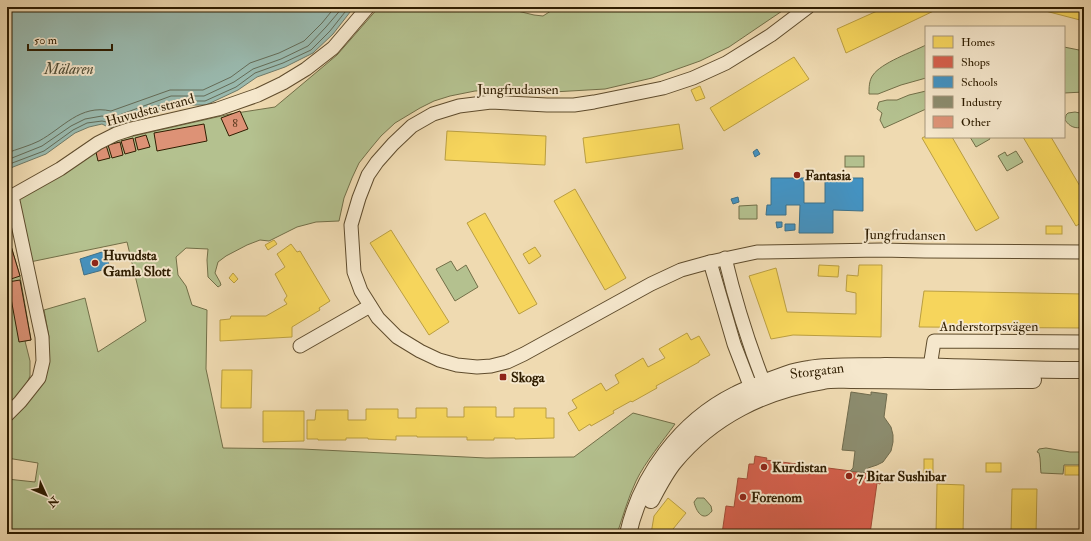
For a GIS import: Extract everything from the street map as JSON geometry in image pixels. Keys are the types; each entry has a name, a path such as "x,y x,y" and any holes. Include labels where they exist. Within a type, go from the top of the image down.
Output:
{"street":[{"name":"Huvudsta strand","path":"7,415 20,402 39,378 43,361 42,337 12,196 60,169 98,143 116,134 131,129 218,109 258,95 283,83 306,69 333,48 368,7"},
{"name":"Jungfrudansen","path":"808,7 771,35 726,63 693,78 663,88 574,105 490,102 459,106 433,114 412,126 393,144 368,175 359,198 351,226 354,272 361,291 378,318 397,337 420,351 439,360 457,365 477,367 491,366 507,362 524,354 651,284 681,270 726,258 757,252 881,250 1084,252"},
{"path":"726,258 760,391"},
{"path":"710,262 734,344 760,391"},
{"path":"300,346 370,306"},
{"name":"Anderstorpsvägen","path":"930,374 934,341 1084,342"},
{"name":"Storgatan","path":"639,534 650,501 661,481 674,462 688,446 724,417 741,407 781,376 823,367 930,374 1084,380"},
{"name":"Storgatan","path":"930,374 1084,370"},
{"name":"Storgatan","path":"628,534 631,520 640,496 652,474 675,442 695,422 734,395 760,391"}],"green space":[{"path":"379,7 505,8 543,16 557,7 788,7 729,47 700,61 652,78 605,89 553,92 500,90 475,91 434,101 395,123 381,136 359,163 344,198 339,221 316,222 297,227 269,241 260,240 226,256 218,262 215,273 221,285 218,287 208,277 208,249 186,248 176,257 178,275 186,286 192,305 207,310 206,369 223,448 302,449 486,458 574,457 633,413 675,424 649,459 636,481 630,494 617,534 7,534 7,479 35,482 38,463 7,458 7,407 44,375 49,337 44,310 85,298 98,352 146,321 127,242 30,262 17,196 116,140 230,114 275,107 337,55"},
{"path":"925,45 925,78 901,85 878,94 869,94 873,75 883,66"},
{"path":"1065,47 1084,51 1084,92 1065,93"},
{"path":"925,91 925,109 884,128 880,120 882,113 877,109 879,102 897,100"},
{"path":"1068,113 1080,113 1084,117 1083,127 1073,127 1065,120"},
{"path":"971,138 990,138 990,139 976,147"},
{"path":"1016,151 1023,162 1007,171 998,156 1005,152 1007,156"},
{"path":"845,156 864,156 864,167 845,167"},
{"path":"757,205 757,219 739,219 739,206"},
{"path":"7,211 12,229 11,246 20,276 31,340 25,341 30,361 30,376 21,397 7,406"},
{"path":"451,261 457,271 466,265 478,287 455,301 436,269"},
{"path":"1046,448 1070,452 1084,452 1084,465 1064,465 1063,474 1041,473 1040,456 1037,452 1039,449"},
{"path":"697,498 704,498 711,506 712,511 706,516 700,514 696,509 694,502"}],"water":[{"name":"Mälaren","path":"7,7 354,7 333,34 313,53 285,67 257,77 238,90 206,105 173,105 110,128 102,124 89,127 75,133 46,154 7,170"}],"building: Homes":[{"path":"886,7 942,7 846,53 837,29"},
{"path":"1030,7 1083,7 1080,20"},
{"path":"794,57 809,79 724,131 710,108"},
{"path":"700,86 705,98 696,101 691,90"},
{"path":"679,124 683,149 586,163 583,138"},
{"path":"447,131 546,136 545,165 445,160"},
{"path":"925,136 925,138 953,138 999,218 976,231 922,138"},
{"path":"1024,138 1052,138 1084,193 1084,221 1076,226"},
{"path":"575,189 626,278 605,290 554,201"},
{"path":"485,213 537,304 519,314 467,223"},
{"path":"1046,226 1062,226 1062,234 1046,234"},
{"path":"391,230 449,322 429,335 370,243"},
{"path":"274,240 277,244 268,250 265,245"},
{"path":"291,244 297,252 300,251 330,301 319,308 320,310 292,327 292,337 220,341 220,320 230,319 231,316 266,316 287,304 284,300 287,296 275,274 285,267 277,254"},
{"path":"535,247 541,256 529,264 523,254"},
{"path":"819,265 839,266 838,277 818,276"},
{"path":"859,265 882,265 881,337 793,335 771,339 749,276 776,268 787,312 856,314 856,293 846,291 847,275 858,276"},
{"path":"233,273 238,279 234,283 229,278"},
{"path":"924,291 1084,294 1084,328 919,327"},
{"path":"687,333 691,340 699,336 710,355 656,386 657,388 613,411 614,413 579,431 568,413 577,408 572,400 601,383 606,391 619,383 615,375 643,358 648,367 665,358 659,349"},
{"path":"222,370 252,370 251,408 221,408"},
{"path":"464,407 496,407 496,417 514,417 514,408 546,408 546,418 554,418 554,438 494,438 494,440 467,440 467,437 396,436 396,440 368,438 346,438 346,440 307,439 307,420 315,420 316,410 348,410 348,420 366,420 366,409 398,409 398,418 416,418 416,408 447,408 447,417 464,417"},
{"path":"263,411 304,411 304,441 263,442"},
{"path":"924,459 933,459 933,473 924,473"},
{"path":"986,463 1001,463 1001,472 986,472"},
{"path":"1065,466 1082,466 1082,475 1065,475"},
{"path":"937,484 964,485 963,534 936,534"},
{"path":"1012,489 1037,489 1036,534 1011,534"},
{"path":"1083,491 1084,534 1081,534"},
{"path":"668,498 686,513 669,534 651,534 654,516"}],"building: Shops":[{"path":"755,456 767,458 766,460 882,475 880,484 877,483 870,534 722,534 726,506 734,507 738,478 747,479 749,464 754,464"}],"building: Schools":[{"path":"757,149 760,154 755,157 753,152"},
{"path":"771,178 804,178 804,203 825,203 825,178 863,178 863,211 833,210 833,233 799,233 800,205 786,205 786,215 766,215 767,205 771,205"},
{"path":"738,197 739,202 733,204 731,199"},
{"path":"776,222 782,222 782,227 777,228"},
{"path":"785,224 795,224 795,230 785,231"},
{"name":"Huvudsta Gamla Slott","path":"105,251 110,268 84,275 80,259"}],"building: Industry":[{"path":"851,392 871,395 871,392 887,394 884,417 891,427 893,435 891,451 883,462 868,468 865,473 850,471 853,468 855,451 842,450"}],"building: Other":[{"path":"240,111 248,129 229,136 221,118"},
{"path":"204,124 207,141 157,151 154,133"},
{"path":"146,135 150,147 138,150 135,138"},
{"path":"133,138 136,151 125,154 121,141"},
{"path":"120,142 123,155 112,158 108,145"},
{"path":"106,145 110,158 98,161 95,148"},
{"path":"7,211 12,229 7,231"},
{"path":"7,246 11,246 20,276 8,280 7,275"},
{"path":"20,280 31,340 19,342 8,282"}],"place":[{"name":"Fantasia","path":"797,175"},
{"name":"Huvudsta Gamla Slott","path":"95,263"},
{"name":"Skoga","path":"503,377"},
{"name":"Kurdistan","path":"764,467"},
{"name":"7 Bitar Sushibar","path":"849,476"},
{"name":"Forenom","path":"743,497"}]}
